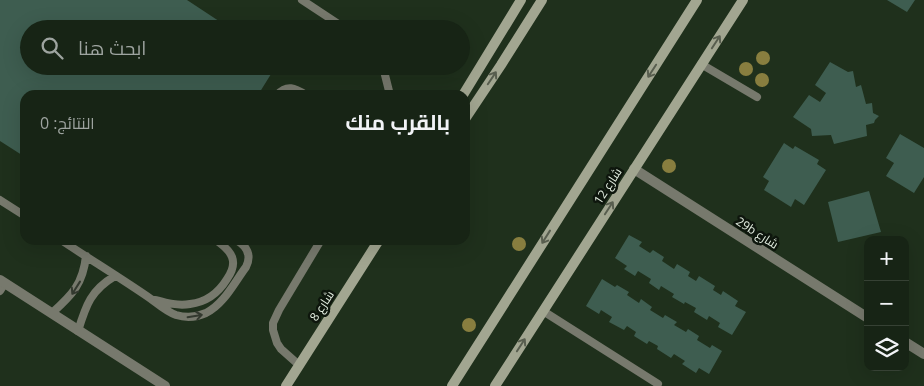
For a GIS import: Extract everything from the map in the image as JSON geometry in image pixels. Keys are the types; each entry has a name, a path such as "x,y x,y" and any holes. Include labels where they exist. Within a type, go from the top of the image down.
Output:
{"street":[{"path":"466,90 522,0"},
{"path":"470,112 542,0"},
{"path":"687,16 688,0"},
{"name":"شارع 12","path":"452,386 698,0"},
{"name":"شارع 12","path":"495,386 743,0"},
{"name":"29b شارع","path":"634,169 864,315"},
{"name":"شارع 8","path":"286,386 376,245"},
{"path":"2,285 52,313 164,386"},
{"path":"909,345 924,354"}],"lane":[{"path":"302,0 332,20"},
{"path":"701,64 757,97"},
{"path":"385,75 389,90"},
{"path":"283,90 289,88 296,90"},
{"path":"0,200 20,213"},
{"path":"69,245 166,310 175,315 185,317 205,314 221,302 248,263 248,253 242,245"},
{"path":"151,299 169,304 189,305 207,299 216,293 226,281 233,264 233,258 222,245"},
{"path":"299,365 276,343 273,330 274,323 279,310 318,245"},
{"path":"52,313 75,291 83,274 86,256"},
{"path":"78,331 89,300 100,286 115,276"},
{"path":"543,311 658,384"}],"building":[{"path":"0,0 187,0 217,20 20,20 20,75 270,75 261,90 20,90 20,154 0,141"},
{"path":"887,0 915,0 907,12"},
{"path":"830,62 848,72 853,71 856,87 861,85 866,104 872,103 873,113 879,116 874,123 866,125 867,136 834,144 831,135 812,136 811,129 793,117 809,95 820,102 826,93 815,85"},
{"path":"900,134 924,148 924,177 914,193 886,176 894,163 886,158"},
{"path":"784,143 793,149 795,146 819,160 817,164 826,170 804,205 795,199 791,207 764,190 769,181 763,177"},
{"path":"869,191 881,232 838,242 828,202"},
{"path":"629,235 642,242 639,246 650,253 653,250 664,257 662,261 674,269 677,264 690,272 688,276 696,281 699,276 715,286 713,290 721,295 723,291 738,301 735,306 746,312 732,335 718,327 720,323 709,316 707,320 694,312 696,308 672,297 674,294 661,286 659,290 649,283 651,279 638,271 635,276 624,269 627,266 615,258"},
{"path":"602,279 615,287 617,285 629,292 627,295 639,303 641,299 652,307 650,310 663,318 665,315 677,322 674,325 686,332 688,329 699,336 697,340 710,348 712,345 722,351 709,374 699,368 696,373 682,364 685,361 674,354 671,358 657,349 658,346 649,341 647,344 634,336 636,332 627,326 624,330 609,322 612,317 601,310 599,314 586,306"}]}
